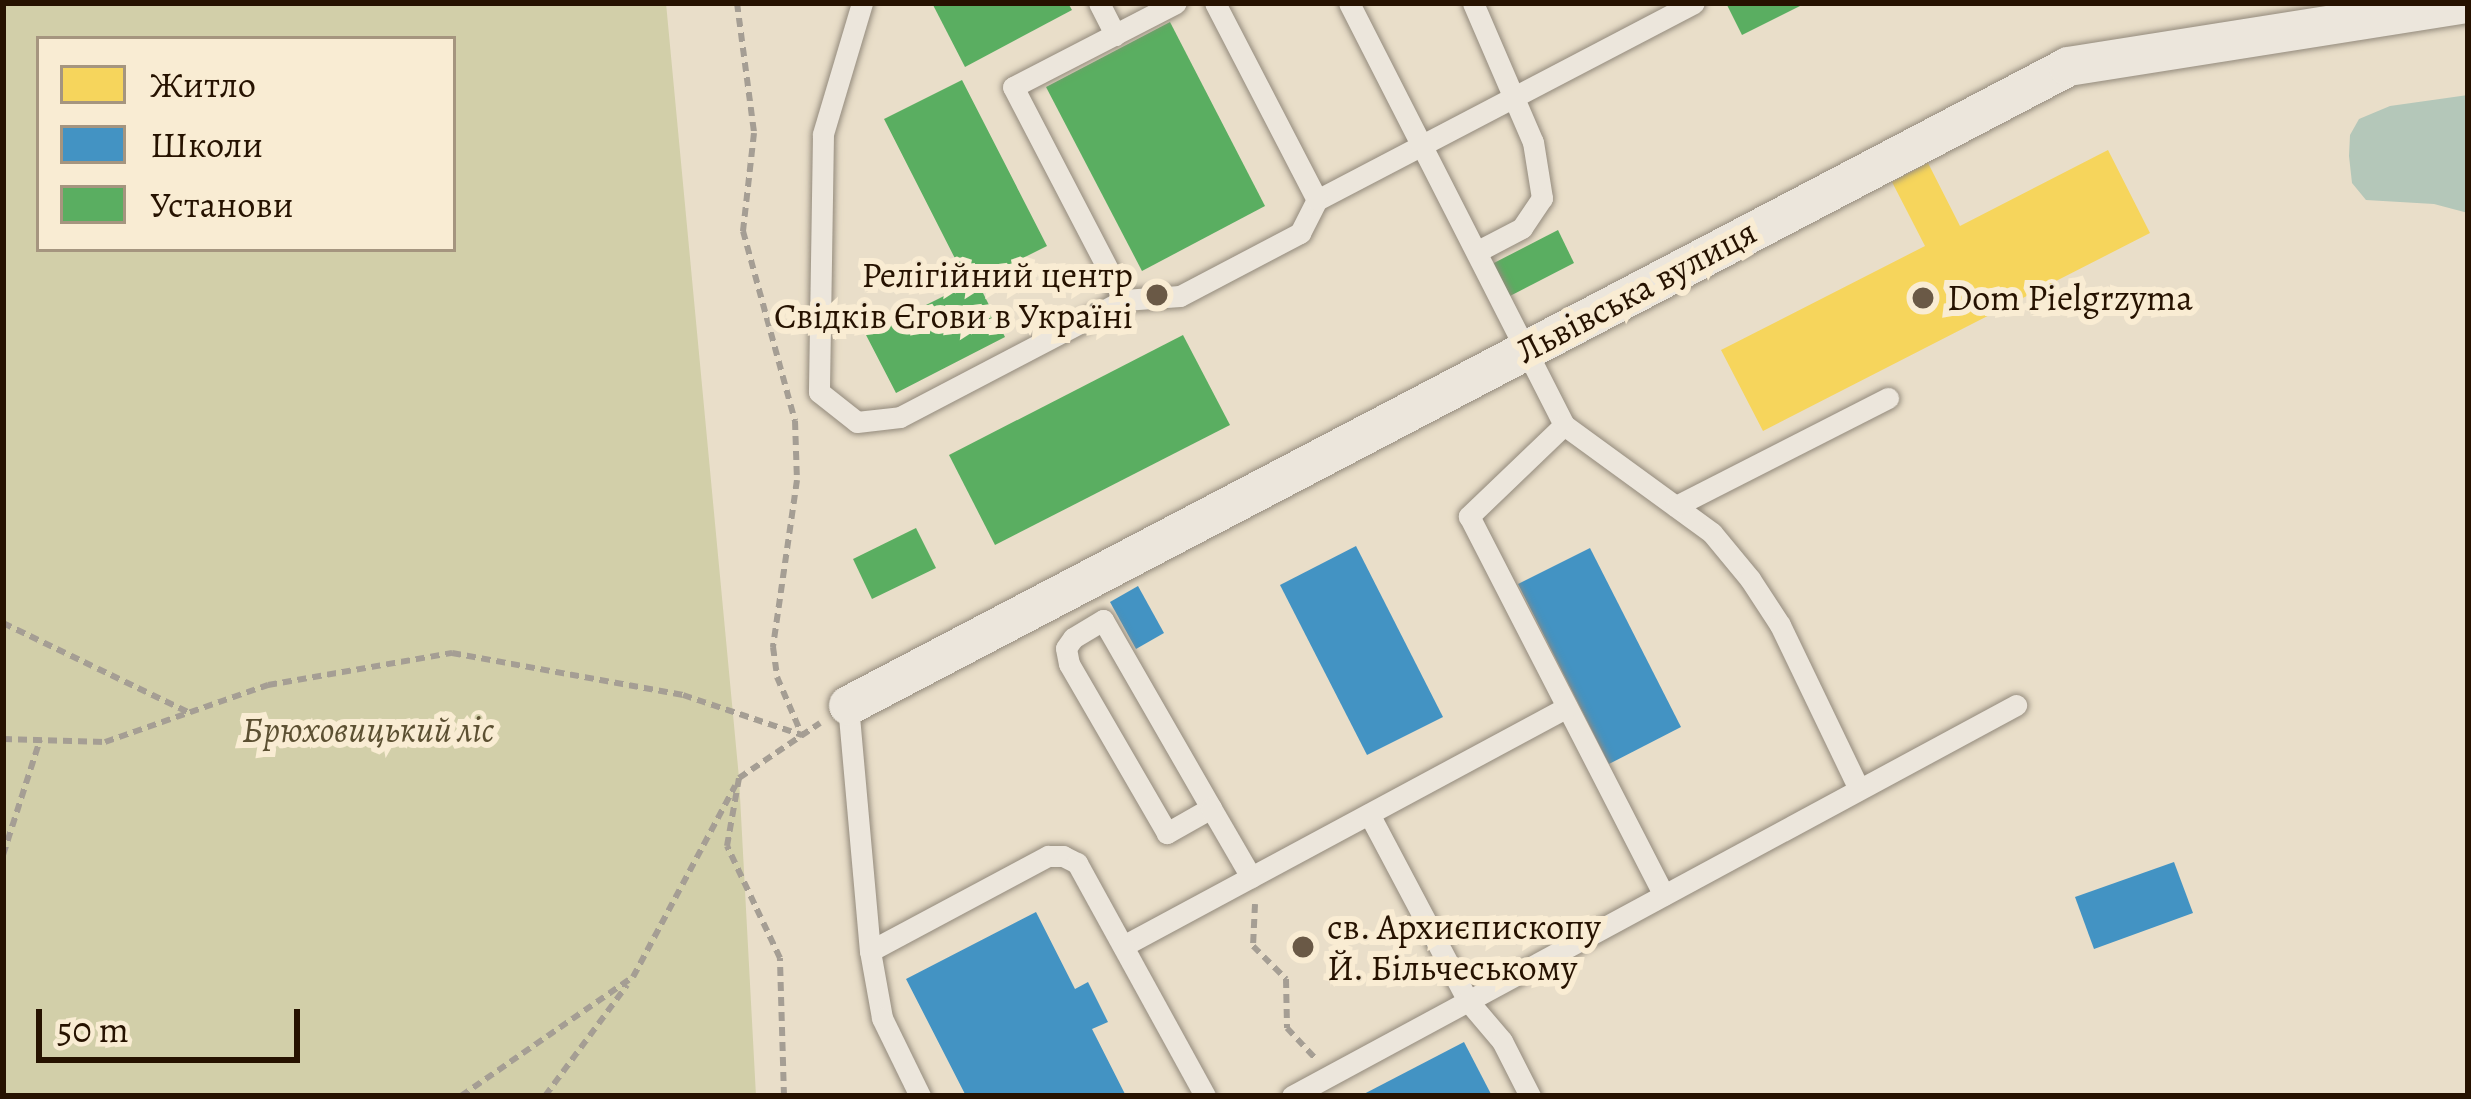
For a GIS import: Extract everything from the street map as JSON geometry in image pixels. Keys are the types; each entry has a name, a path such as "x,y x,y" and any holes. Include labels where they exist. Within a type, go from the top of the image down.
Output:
{"street":[{"name":"Львівська вулиця","path":"848,705 2068,66 2466,3"}],"lane":[{"path":"862,3 823,134 819,392 857,422 900,417 1124,300 1180,296 1300,232 1317,200 1694,3"},
{"path":"1099,3 1115,35"},
{"path":"1124,300 1013,87 1176,3"},
{"path":"1215,3 1317,200"},
{"path":"1349,3 1564,425 1712,533 1760,595 1859,789"},
{"path":"1473,3 1533,142 1542,197 1522,228 1478,251"},
{"path":"1676,506 1888,398"},
{"path":"1564,425 1469,516 1664,895"},
{"path":"1081,582 1251,878"},
{"path":"1103,620 1073,638 1066,648 1069,664 1167,833 1211,808"},
{"path":"848,705 870,950 882,1018 920,1096"},
{"path":"1292,1096 2016,705"},
{"path":"1123,946 1567,707"},
{"path":"1369,814 1468,1001 1502,1041 1530,1096"},
{"path":"870,950 1048,856 1077,863 1205,1096"}],"path":[{"path":"737,3 754,133 743,231 795,421 797,480 773,647 777,677 802,735"},
{"path":"3,623 190,713"},
{"path":"3,739 105,742 268,685 452,653 683,695 802,735"},
{"path":"545,1096 633,977 740,778 848,705"},
{"path":"3,855 40,740"},
{"path":"740,778 727,846 780,958 784,1096"},
{"path":"1251,878 1256,897 1253,946 1286,979 1287,1028 1329,1076"},
{"path":"461,1096 633,977"}],"green space":[{"name":"Брюховицький ліс","path":"3,3 666,3 739,778 756,1096 3,1096"}],"shaded area":[{"path":"2468,95 2468,213 2434,204 2366,200 2352,183 2349,156 2350,135 2359,119 2390,106"}],"building: Житло":[{"name":"Dom Pielgrzyma","path":"2108,150 2150,233 1763,431 1721,350 1925,246 1892,182 1928,163 1960,226"}],"building: Школи":[{"path":"1356,546 1443,717 1367,755 1280,585"},
{"path":"1590,548 1681,727 1609,764 1518,584"},
{"path":"1138,586 1164,633 1136,649 1110,602"},
{"path":"2174,862 2193,913 2094,949 2075,897"},
{"path":"1036,912 1075,989 1088,982 1108,1022 1092,1029 1126,1096 966,1096 906,979"},
{"path":"1464,1042 1492,1096 1360,1096"}],"building: Установи":[{"path":"932,3 1068,3 1072,10 965,67"},
{"path":"1726,3 1806,3 1742,35"},
{"path":"1170,22 1265,206 1142,271 1046,87"},
{"path":"962,80 1047,246 977,281 1005,337 896,393 866,335 968,284 884,119"},
{"path":"1558,230 1574,263 1508,297 1492,264"},
{"path":"1183,335 1230,425 995,545 949,455"},
{"path":"916,528 936,568 872,599 853,559"}],"place":[{"name":"Релігійний центр Свідків Єгови в Україні","path":"1157,295"},
{"name":"Dom Pielgrzyma","path":"1923,298"},
{"name":"св. Архиєпископу Й. Більчеському","path":"1303,947"}]}
